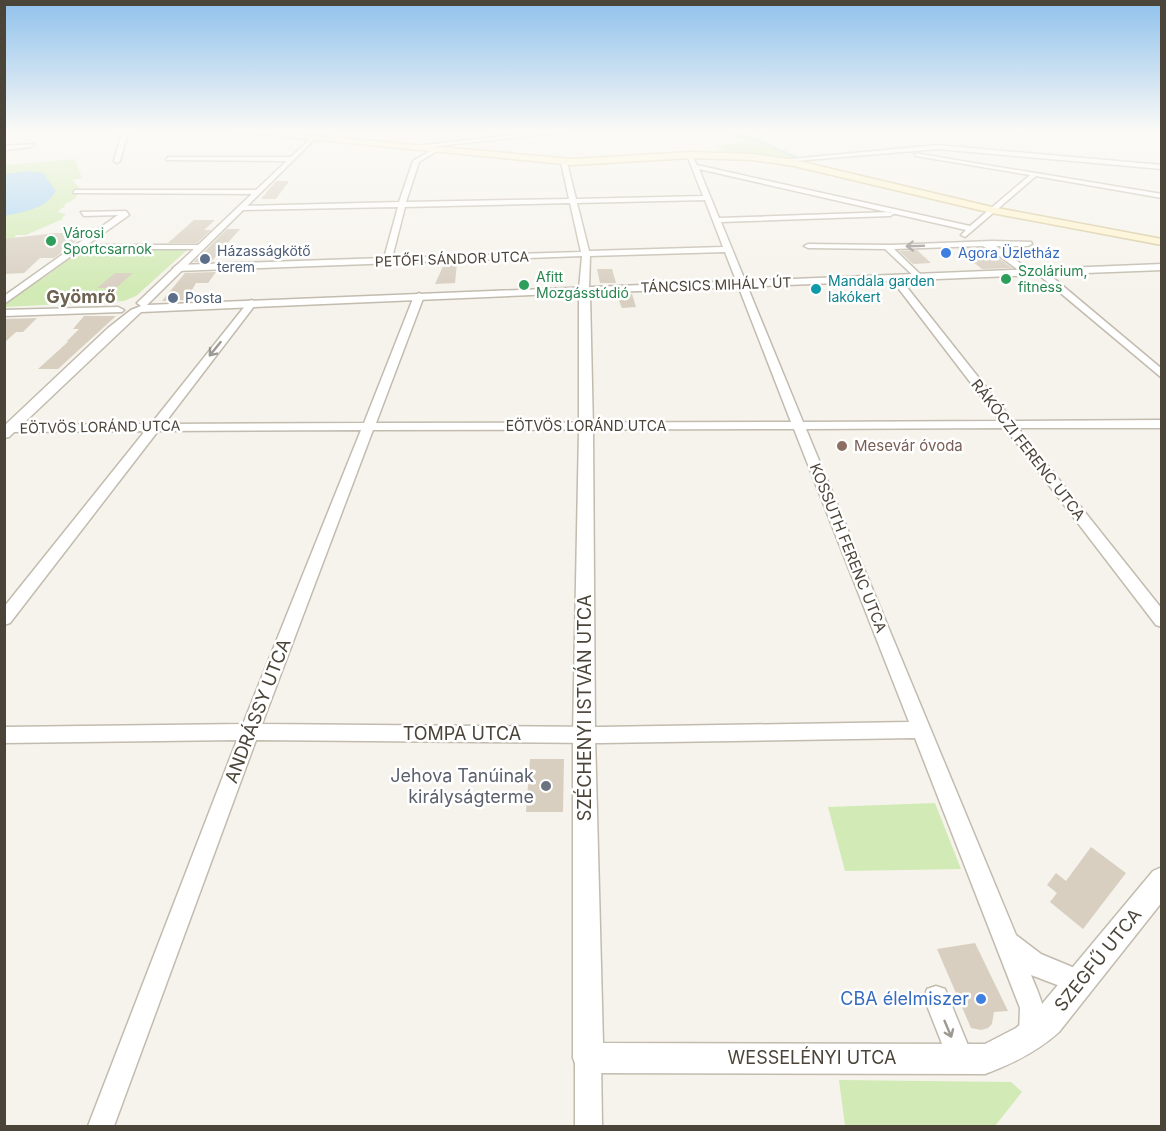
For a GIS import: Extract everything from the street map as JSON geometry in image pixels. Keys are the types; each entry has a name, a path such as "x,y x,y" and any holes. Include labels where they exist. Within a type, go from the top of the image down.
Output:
{"main road":[{"path":"887,185 992,210 1161,242"}],"street":[{"path":"7,431 264,185"},
{"path":"387,261 408,185"},
{"path":"569,185 586,255 584,289"},
{"name":"KOSSUTH FERENC UTCA","path":"703,185 1007,942 1032,1008 1032,1037"},
{"path":"781,185 972,229"},
{"path":"960,244 957,242 1022,185"},
{"path":"1097,185 1161,196"},
{"path":"75,192 257,192"},
{"path":"241,208 708,198"},
{"path":"4,301 126,213 84,214"},
{"path":"716,220 901,213"},
{"path":"981,244 993,247 1028,273"},
{"path":"808,246 1028,244"},
{"path":"78,247 199,247"},
{"path":"891,247 889,250 919,278"},
{"name":"PETŐFI SÁNDOR UTCA","path":"177,268 728,249"},
{"name":"TÁNCSICS MIHÁLY ÚT","path":"4,313 1161,267"},
{"path":"1042,273 1161,375"},
{"name":"RÁKÓCZI FERENC UTCA","path":"895,278 1161,621"},
{"name":"SZÉCHENYI ISTVÁN UTCA","path":"584,289 586,427 584,735 589,1126"},
{"name":"ANDRÁSSY UTCA","path":"101,1126 250,732 419,296"},
{"path":"4,619 252,303"},
{"name":"EÖTVÖS LORÁND UTCA","path":"7,431 153,427 1161,423"},
{"name":"TOMPA UTCA","path":"4,735 250,732 584,735 920,730"},
{"name":"SZEGFŰ UTCA","path":"1032,1037 1082,982 1161,880"},
{"name":"KOSSUTH FERENC UTCA","path":"1007,942 1015,952 1032,962 1082,982"},
{"path":"936,998 962,1060"},
{"name":"WESSELÉNYI UTCA","path":"588,1058 986,1059 1032,1037"}],"green space":[{"path":"5,185 77,185 79,187 74,193 77,194 76,198 57,212 66,214 63,219 26,235 16,235 5,258"},
{"path":"83,249 187,250 136,296 124,301 5,307 5,304 37,279 42,279"},
{"path":"935,803 961,869 845,871 828,807"},
{"path":"839,1080 1011,1082 1022,1092 995,1126 845,1126"}],"water":[{"path":"5,185 52,185 56,191 40,206 5,216"}],"building":[{"path":"273,185 286,185 276,199 261,199"},
{"path":"194,220 215,220 204,230 211,230 197,243 168,243"},
{"path":"227,229 240,229 211,262 194,262"},
{"path":"55,233 84,233 54,258 40,258 24,273 4,274 4,239"},
{"path":"982,248 1012,268 982,269 957,249"},
{"path":"917,250 931,263 913,264 899,251"},
{"path":"457,263 455,283 435,284 444,264"},
{"path":"597,269 612,269 616,283 600,283"},
{"path":"216,272 208,283 196,283 186,300 162,301 185,273"},
{"path":"115,273 133,273 116,288 97,288"},
{"path":"616,294 632,294 636,307 622,308"},
{"path":"84,316 116,316 58,369 38,369 69,341 66,342 79,329 73,329"},
{"path":"37,318 23,332 16,332 4,343 4,319"},
{"name":"Jehova Tanúinak királyságterme","path":"530,759 564,759 563,812 526,812"},
{"path":"1091,847 1126,873 1083,929 1050,902 1057,893 1047,885 1056,873 1066,881"},
{"path":"975,943 1008,1011 994,1012 992,1024 981,1030 971,1028 937,949"}],"place":[{"name":"Városi Sportcsarnok","path":"51,241"},
{"name":"Agora Üzletház","path":"946,253"},
{"name":"Házasságkötő terem","path":"205,259"},
{"name":"Szolárium, fitness","path":"1006,279"},
{"name":"Afitt Mozgásstúdió","path":"524,285"},
{"name":"Mandala garden lakókert","path":"816,289"},
{"name":"Posta","path":"173,298"},
{"name":"Mesevár óvoda","path":"842,446"},
{"name":"Jehova Tanúinak királyságterme","path":"546,786"},
{"name":"CBA élelmiszer","path":"981,999"}],"district":[{"name":"Gyömrő","path":"81,297"}]}
